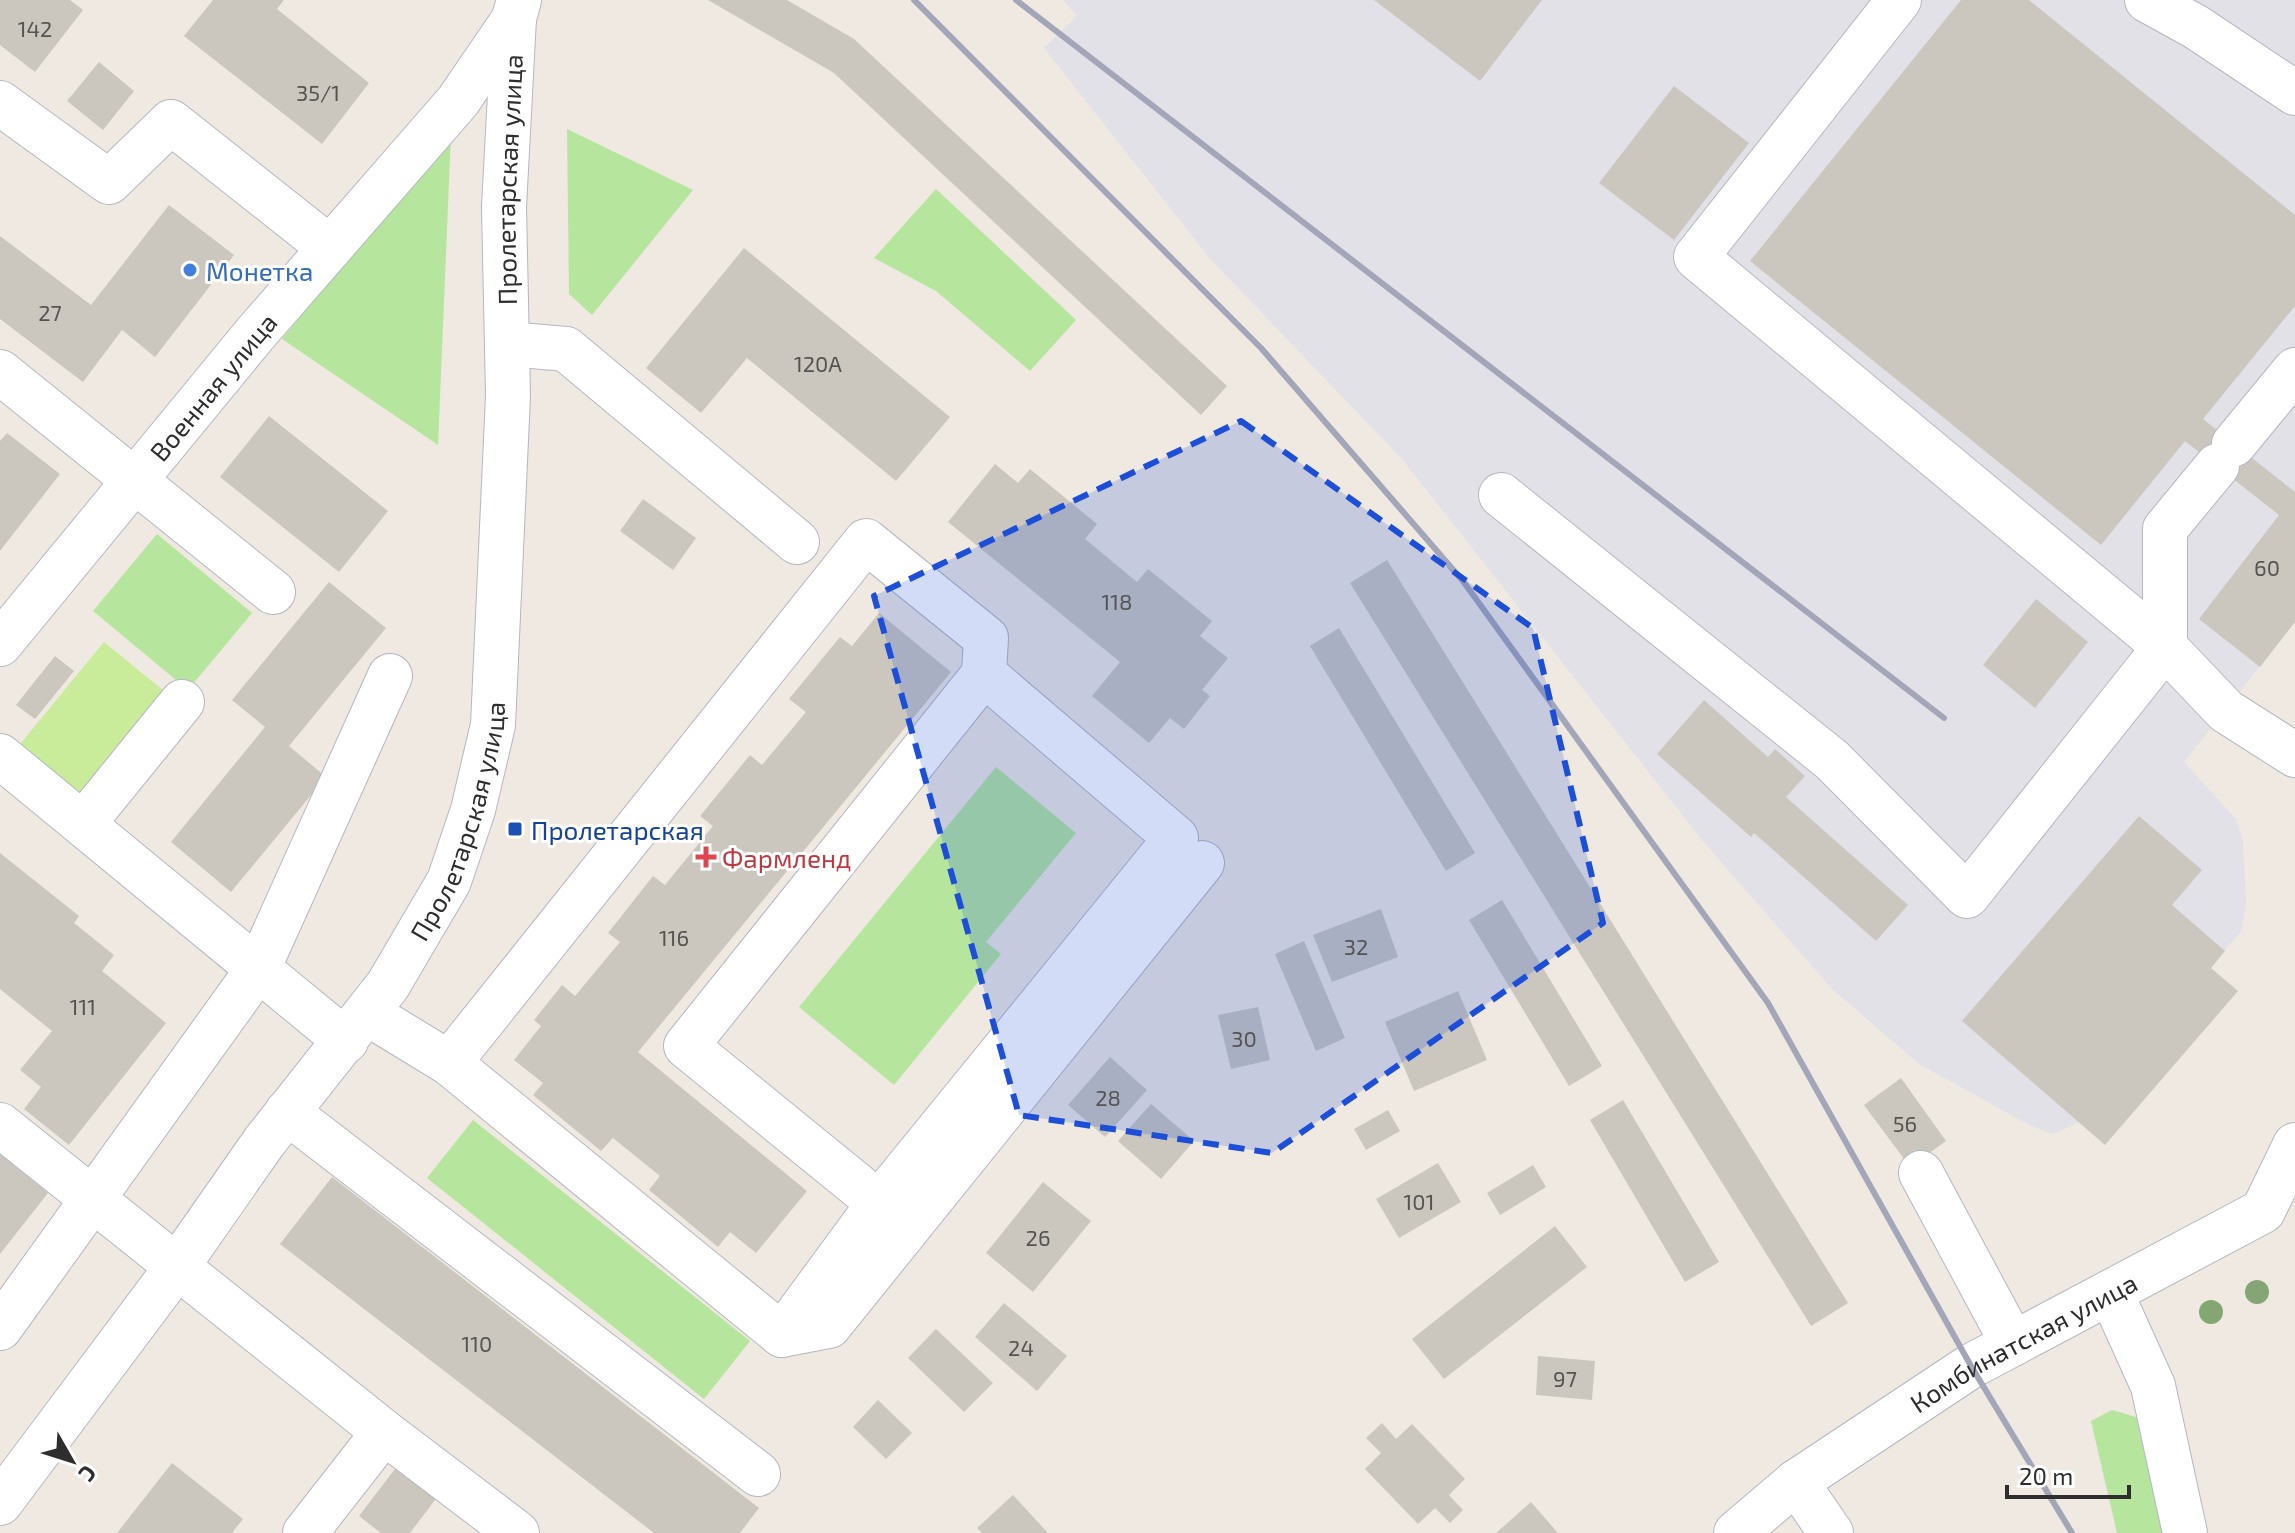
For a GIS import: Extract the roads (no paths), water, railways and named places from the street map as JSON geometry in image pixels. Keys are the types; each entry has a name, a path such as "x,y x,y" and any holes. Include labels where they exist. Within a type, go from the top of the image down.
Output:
{"street":[{"path":"1899,0 1696,257 2165,647 2226,711 2295,755"},
{"path":"2147,0 2207,13 2295,93"},
{"name":"Военная улица","path":"0,644 134,480 458,101 517,9"},
{"name":"Пролетарская улица","path":"0,1503 176,1268 287,1112 388,985 449,881 473,810 493,725 508,344 504,207 517,9"},
{"path":"0,103 109,182 171,122 330,248"},
{"path":"508,344 566,349 797,542"},
{"path":"1501,495 1832,760 1967,896 2165,647 2165,529 2295,370"},
{"path":"0,372 273,592"},
{"path":"449,1063 866,541 986,638 984,674 686,1046 879,1203"},
{"path":"782,1335 879,1203 1176,838 984,674"},
{"path":"0,1328 94,1202 258,969 390,676"},
{"path":"83,824 182,702"},
{"path":"0,756 258,969 357,1027 449,1063 782,1335"},
{"path":"782,1335 829,1326 1202,863"},
{"path":"287,1112 758,1474"},
{"path":"0,1125 176,1268 517,1533"},
{"name":"Комбинатская улица","path":"1736,1533 1796,1482 1971,1366 2279,1206 2295,1145"},
{"path":"1921,1173 2013,1344"},
{"path":"2111,1293 2153,1386 2185,1533"},
{"path":"305,1533 384,1432"},
{"path":"1796,1482 1831,1533"}],"railway":[{"path":"914,0 1261,348 1463,581 1768,1003 1971,1366 2072,1533"},
{"path":"1016,0 1944,718"}],"place":[{"name":"Монетка","path":"190,270"},
{"name":"Пролетарская","path":"515,829"},
{"name":"Фармленд","path":"706,857"}]}
